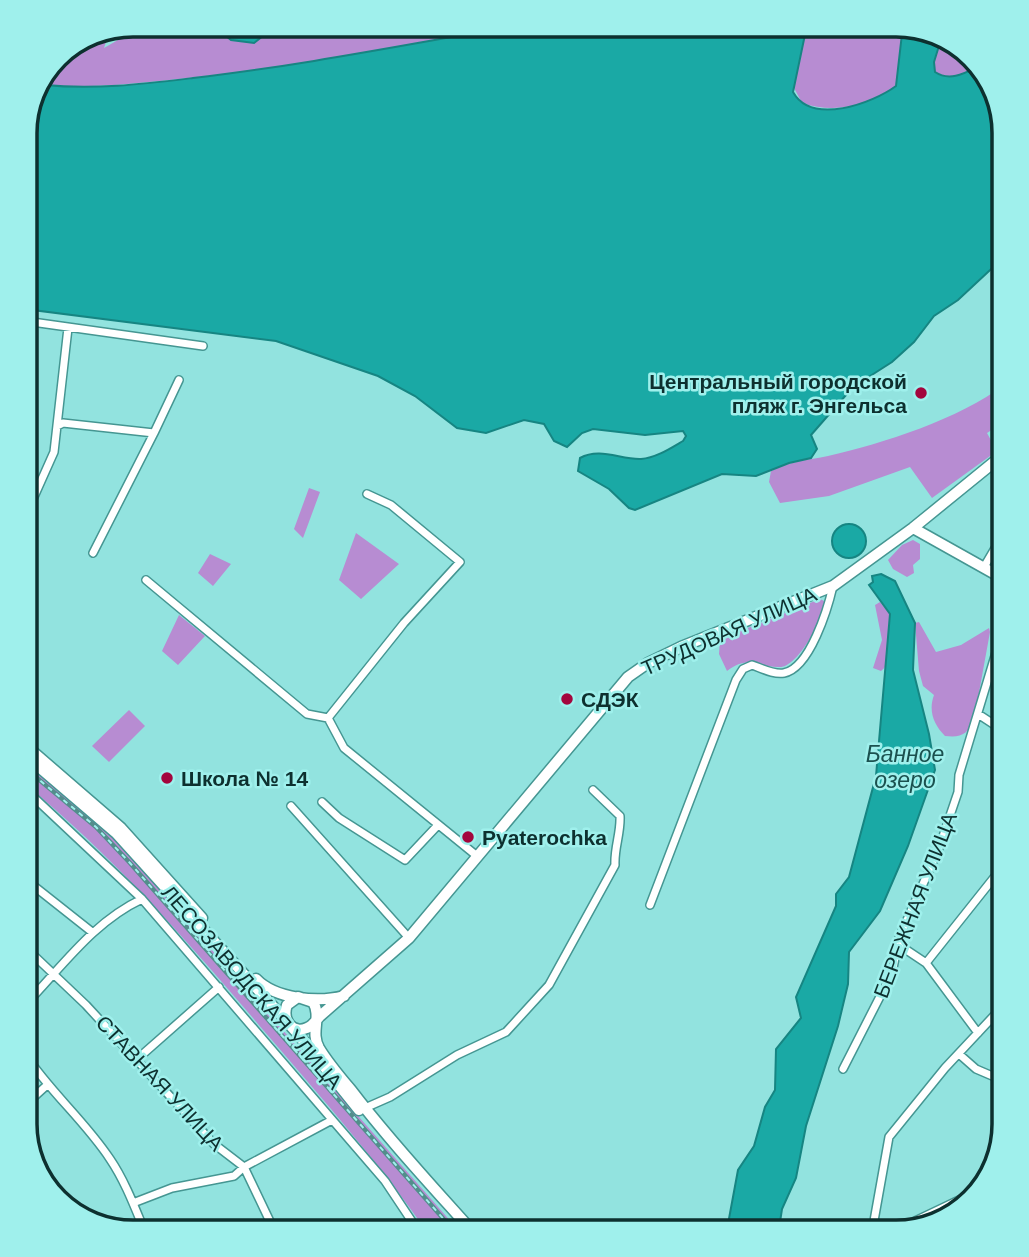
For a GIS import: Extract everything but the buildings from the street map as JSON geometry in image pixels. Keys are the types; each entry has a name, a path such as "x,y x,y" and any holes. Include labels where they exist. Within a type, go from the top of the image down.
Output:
{"main road":[{"name":"ТРУДОВАЯ УЛИЦА","path":"315,1020 409,938 628,677 648,663 681,647 833,586 914,528 992,464"},
{"path":"914,528 992,572"},
{"name":"ЛЕСОЗАВОДСКАЯ УЛИЦА","path":"37,756 121,828 265,987 277,993 301,997"},
{"name":"ЛЕСОЗАВОДСКАЯ УЛИЦА","path":"37,765 116,833 289,1024 454,1220"},
{"path":"301,997 315,1005 315,1020 303,1029 289,1024 284,1015 286,1005 301,997 344,996"},
{"name":"ЛЕСОЗАВОДСКАЯ УЛИЦА","path":"315,1020 314,1034 320,1050 365,1108 462,1220"}],"street":[{"path":"37,323 203,346"},
{"path":"37,490 54,452 68,328"},
{"path":"93,553 179,380"},
{"path":"57,426 64,424 153,433"},
{"path":"328,718 404,623 460,562 391,505 367,494"},
{"path":"984,567 992,553"},
{"path":"146,580 307,714 328,718"},
{"path":"650,905 736,680 743,670 752,665 781,674 793,670 824,622 833,586"},
{"name":"БЕРЕЖНАЯ УЛИЦА","path":"843,1069 892,973 899,945 939,848 958,792 959,775 992,669"},
{"path":"978,714 992,723"},
{"path":"328,718 344,748 477,856"},
{"path":"365,1108 390,1097 457,1055 506,1032 549,985 615,865 614,849 621,827 620,816 593,790"},
{"name":"ЛЕСОЗАВОДСКАЯ УЛИЦА","path":"37,800 142,899 385,1181 410,1220"},
{"path":"322,802 338,818 405,860 438,825"},
{"path":"291,806 409,938"},
{"path":"926,963 992,880"},
{"path":"37,889 92,932"},
{"path":"37,992 92,932 124,907 142,899"},
{"path":"899,945 926,963 978,1033"},
{"name":"СТАВНАЯ УЛИЦА","path":"37,959 86,1005 214,1144 243,1167 269,1220"},
{"path":"135,1061 219,987"},
{"path":"874,1220 888,1138 992,1018"},
{"path":"959,1054 976,1069 992,1076"},
{"path":"37,1073 111,1160 140,1220"},
{"path":"37,1094 46,1086"},
{"path":"133,1203 172,1188 234,1177 243,1167 332,1120"}],"shaded area":[{"path":"132,37 451,37 307,62 188,78 98,86 50,85 69,60 106,41 104,48 122,38"},
{"path":"804,37 902,37 896,86 874,99 851,106 826,108 802,103 793,86"},
{"path":"939,47 955,56 969,71 952,77 941,75 935,72 934,62"},
{"path":"992,393 992,430 987,433 992,442 992,455 932,498 910,467 829,496 780,503 769,482 771,471 778,468 896,437 944,419"},
{"path":"309,488 320,492 303,538 294,529"},
{"path":"356,533 399,564 361,599 339,580"},
{"path":"913,540 920,544 920,559 913,565 914,573 907,577 893,569 888,560 902,545"},
{"path":"210,554 231,564 213,586 198,573"},
{"path":"820,599 824,601 820,618 795,659 780,667 741,663 727,671 719,654 720,639"},
{"path":"880,602 890,614 891,636 888,660 881,671 873,668 882,640 875,605"},
{"path":"179,615 205,636 178,665 162,651"},
{"path":"919,622 936,652 961,645 989,628 974,720 969,729 960,736 945,736 933,717 934,695 923,686 919,671 915,623"},
{"path":"129,710 145,726 109,762 92,746"},
{"path":"37,771 108,831 449,1220 418,1220 352,1134 184,939 123,874 37,794"}],"water":[{"path":"227,37 262,37 254,43 231,40"},
{"path":"452,37 804,37 793,92 802,102 814,108 828,110 873,99 896,86 902,37 921,40 939,47 934,62 935,72 952,76 969,71 976,79 989,108 992,132 992,268 958,300 934,316 914,342 892,362 853,387 811,435 817,449 811,458 756,476 722,474 635,510 629,508 609,489 578,471 580,458 595,454 647,458 683,441 686,436 683,431 645,435 593,429 582,433 567,447 554,441 544,424 524,420 486,433 457,428 415,396 378,376 276,341 37,311 37,126 40,108 50,85 101,87 137,84 309,62"},
{"path":"849,524 861,529 866,541 861,553 849,558 837,553 832,541 837,529"},
{"name":"Банное озеро","path":"881,574 895,581 915,623 913,670 935,770 908,846 880,911 849,952 848,984 838,1026 806,1126 796,1178 782,1209 780,1220 729,1220 738,1170 754,1146 765,1107 775,1090 776,1049 801,1018 796,997 836,906 836,894 849,877 876,776 890,614 869,585 873,582 872,576"}],"railway":[{"path":"37,778 96,827 130,863 444,1220"}],"place":[{"name":"Центральный городской пляж г. Энгельса","path":"921,393"},
{"name":"СДЭК","path":"567,699"},
{"name":"Школа № 14","path":"167,778"},
{"name":"Pyaterochka","path":"468,837"}]}
